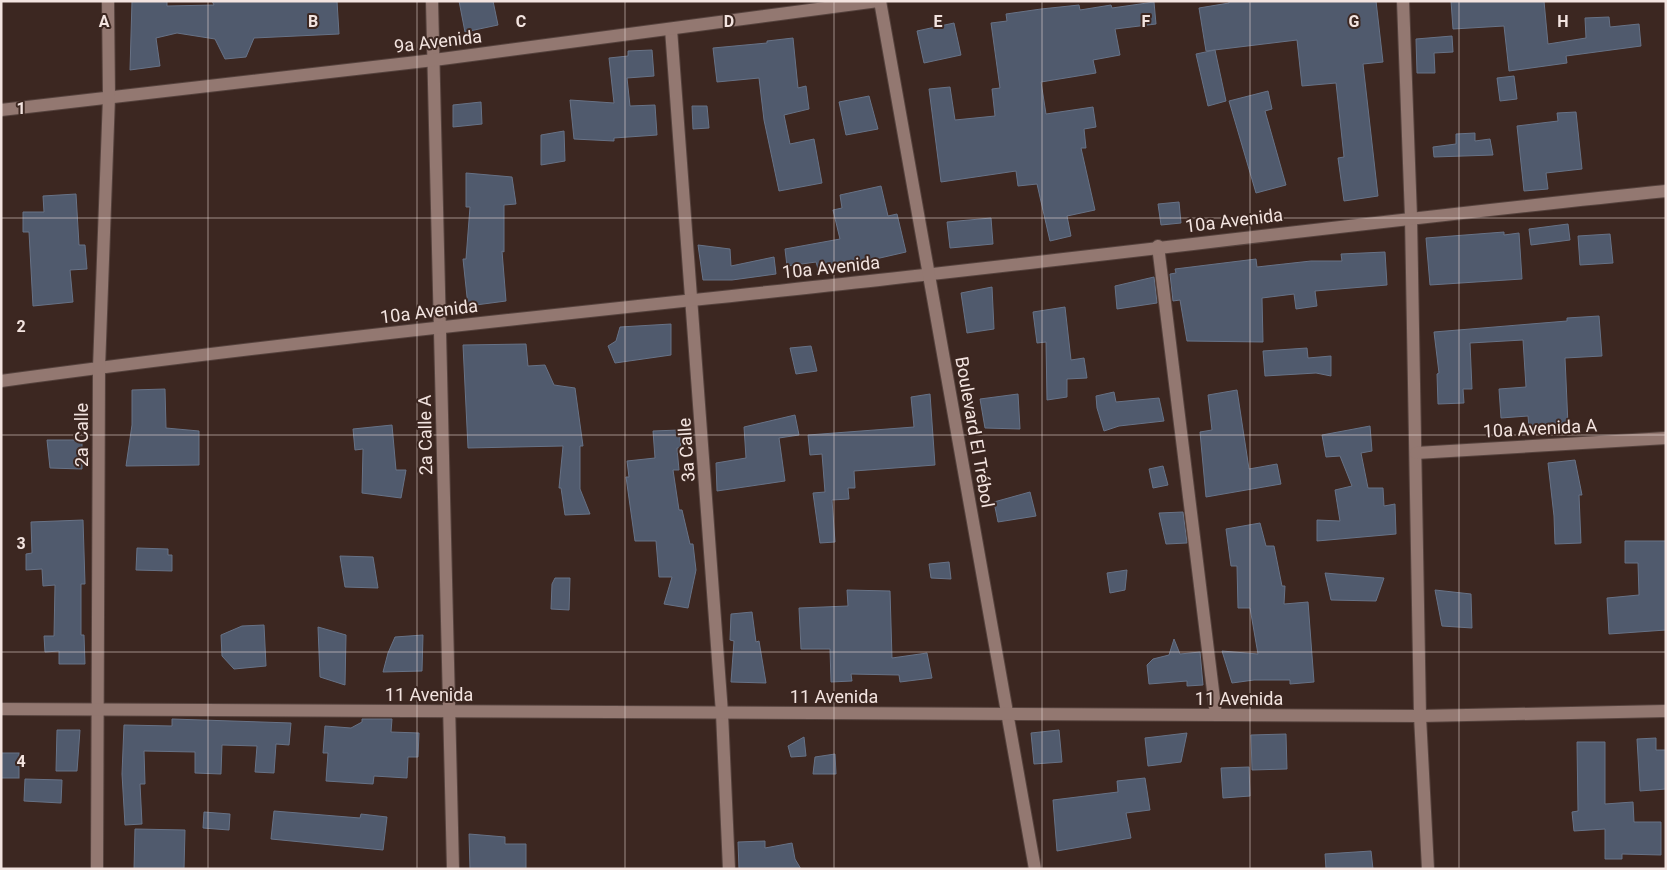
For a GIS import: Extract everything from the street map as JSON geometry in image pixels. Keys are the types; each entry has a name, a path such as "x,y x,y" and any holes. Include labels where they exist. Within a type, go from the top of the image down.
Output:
{"street":[{"name":"2a Calle","path":"97,869 99,368 109,97 108,1"},
{"name":"2a Calle A","path":"432,1 453,869"},
{"name":"9a Avenida","path":"1,110 434,60 879,1"},
{"name":"Boulevard El Trébol","path":"879,1 1035,869"},
{"path":"1403,1 1411,217 1420,716 1428,869"},
{"name":"3a Calle","path":"671,29 693,300 722,713 730,869"},
{"name":"10a Avenida","path":"1,382 99,368 440,327 929,274 1411,217 1666,191"},
{"path":"1158,246 1216,715"},
{"name":"10a Avenida A","path":"1416,453 1666,438"},
{"name":"11 Avenida","path":"1,709 1420,716 1666,711"}],"building":[{"path":"132,1 167,1 167,6 214,5 212,1 337,1 339,34 254,38 246,57 225,59 215,39 177,33 156,38 160,66 130,70"},
{"path":"459,1 493,1 498,25 465,32"},
{"path":"1229,1 1376,1 1383,62 1363,64 1378,196 1344,201 1338,158 1344,157 1336,83 1302,86 1297,40 1206,51 1199,8 1229,3"},
{"path":"1451,1 1544,1 1548,44 1586,38 1585,18 1609,17 1610,27 1639,24 1641,46 1566,56 1567,63 1509,71 1504,26 1453,29"},
{"path":"1154,2 1156,24 1115,29 1120,55 1093,60 1096,73 1041,82 1046,114 1093,107 1096,127 1084,129 1086,148 1081,148 1095,210 1067,216 1071,236 1050,241 1037,184 1018,186 1016,171 941,182 929,89 950,87 955,120 995,116 992,89 1000,88 991,23 1007,21 1006,14 1041,9 1079,5 1080,10 1111,5 1112,8"},
{"path":"954,23 961,55 924,63 917,31"},
{"path":"1452,36 1453,52 1434,53 1435,73 1417,73 1416,39"},
{"path":"793,38 798,88 806,86 809,109 784,115 790,144 814,139 822,183 779,191 764,120 759,78 717,82 713,48 767,43 767,41"},
{"path":"652,50 654,76 627,78 630,106 655,105 657,135 614,138 614,141 574,139 570,100 614,103 609,58 628,56 628,51"},
{"path":"1215,50 1226,101 1208,106 1196,54"},
{"path":"1514,76 1517,99 1500,101 1497,78"},
{"path":"1268,91 1272,109 1265,111 1286,185 1256,193 1229,101"},
{"path":"869,96 878,129 846,135 839,102"},
{"path":"481,102 482,124 453,127 453,105"},
{"path":"692,106 707,106 709,128 693,129"},
{"path":"1576,112 1582,169 1546,173 1548,189 1524,191 1517,126 1558,121 1557,113"},
{"path":"564,131 565,161 541,165 541,135"},
{"path":"1475,133 1475,141 1490,139 1493,155 1434,157 1433,147 1456,144 1456,134"},
{"path":"466,173 512,177 516,204 504,205 504,252 502,251 506,301 468,306 463,259 466,259 470,207 466,207"},
{"path":"881,186 888,216 897,214 906,252 819,272 816,262 787,266 785,249 840,239 833,210 842,208 840,195"},
{"path":"76,194 79,245 85,245 87,269 70,270 73,302 33,306 29,232 23,232 23,212 44,212 43,196"},
{"path":"1179,202 1181,223 1161,225 1158,204"},
{"path":"991,218 993,244 950,248 947,222"},
{"path":"1568,224 1570,240 1531,245 1529,229"},
{"path":"1504,232 1504,235 1519,233 1522,279 1430,285 1426,238"},
{"path":"1610,234 1613,263 1580,265 1578,236"},
{"path":"698,245 730,249 731,266 774,257 776,274 732,280 703,280"},
{"path":"1385,252 1387,285 1315,291 1317,306 1296,309 1294,294 1262,298 1263,342 1187,341 1180,300 1173,301 1170,274 1176,273 1175,269 1256,259 1257,267 1311,261 1342,261 1341,254"},
{"path":"1154,277 1157,303 1117,309 1115,286"},
{"path":"992,287 994,329 967,333 961,293"},
{"path":"1065,307 1071,360 1084,358 1087,378 1067,379 1067,397 1047,400 1046,342 1037,343 1033,312"},
{"path":"1599,316 1602,356 1565,358 1568,425 1529,427 1528,416 1501,418 1499,389 1526,387 1523,340 1470,343 1472,389 1463,389 1464,403 1438,404 1437,374 1439,373 1434,332 1567,321 1567,318"},
{"path":"671,324 671,355 615,363 608,346 616,341 620,327"},
{"path":"526,344 528,366 545,365 554,385 575,388 583,446 580,446 580,489 590,514 565,515 561,488 559,488 563,446 468,448 463,345"},
{"path":"811,346 817,371 796,374 790,348"},
{"path":"1307,348 1308,358 1331,356 1331,376 1316,373 1265,376 1263,351"},
{"path":"165,389 166,428 199,431 199,465 126,466 132,425 132,390"},
{"path":"1237,390 1249,469 1277,464 1281,484 1206,497 1200,432 1212,430 1208,395"},
{"path":"1114,392 1116,402 1159,398 1164,421 1119,426 1104,431 1097,408 1096,396"},
{"path":"930,394 935,465 854,471 855,488 848,488 849,499 832,500 835,542 820,543 813,493 825,492 822,454 810,455 808,435 914,427 911,397"},
{"path":"1018,394 1020,429 985,428 980,399"},
{"path":"795,415 799,435 779,438 785,481 717,491 716,463 746,458 744,427"},
{"path":"392,425 396,470 406,470 401,498 362,493 363,449 355,450 353,429"},
{"path":"1370,426 1372,451 1361,453 1368,488 1383,488 1384,506 1395,504 1396,534 1317,541 1317,520 1340,521 1335,490 1352,486 1340,456 1326,457 1322,435"},
{"path":"679,430 681,448 677,448 679,470 673,470 679,510 682,510 690,544 693,544 696,570 688,608 664,604 672,577 659,577 656,541 635,541 626,477 629,477 627,461 655,458 653,431"},
{"path":"47,440 82,440 82,469 50,468"},
{"path":"1575,460 1582,495 1579,495 1581,543 1555,544 1548,463"},
{"path":"1163,466 1168,485 1153,488 1149,469"},
{"path":"1030,492 1036,516 998,522 994,502"},
{"path":"1183,512 1187,543 1166,544 1159,513"},
{"path":"83,520 85,584 81,584 81,635 84,635 85,664 59,664 59,651 45,652 44,636 54,636 55,585 43,586 42,569 26,570 26,554 32,553 31,522"},
{"path":"1260,523 1266,546 1274,546 1282,586 1285,586 1284,604 1308,602 1314,682 1290,684 1290,680 1254,680 1232,683 1222,651 1258,654 1250,608 1238,608 1237,566 1231,566 1226,529"},
{"path":"1625,541 1666,541 1666,630 1609,634 1607,598 1639,595 1638,563 1625,563"},
{"path":"137,548 168,549 168,555 172,555 172,571 136,570"},
{"path":"340,556 373,557 378,588 345,587"},
{"path":"949,562 951,579 931,578 929,564"},
{"path":"1127,570 1125,590 1110,593 1107,573"},
{"path":"1325,573 1384,578 1376,601 1331,600"},
{"path":"555,578 570,578 569,610 551,609 552,584"},
{"path":"847,590 890,591 892,658 927,653 932,678 900,682 899,675 851,674 852,681 831,682 830,649 801,649 799,608 848,606"},
{"path":"1435,590 1471,594 1472,628 1442,626"},
{"path":"752,612 756,642 759,641 766,683 731,682 734,641 730,640 731,614"},
{"path":"264,625 266,666 234,669 222,656 221,635 242,626"},
{"path":"318,627 346,635 345,685 320,677"},
{"path":"423,635 422,671 383,672 395,637"},
{"path":"1174,639 1180,654 1200,652 1203,685 1187,686 1187,681 1149,684 1147,665 1153,659 1169,655"},
{"path":"172,719 291,723 289,745 276,744 274,773 255,772 257,746 222,745 221,774 195,773 195,752 144,751 145,784 140,784 142,824 125,825 122,774 124,725 172,726"},
{"path":"362,719 392,719 391,732 419,733 418,757 408,757 407,778 374,776 373,784 326,781 328,753 323,753 325,726 351,728 362,722"},
{"path":"57,730 80,730 77,771 56,771"},
{"path":"1059,730 1062,762 1034,764 1031,733"},
{"path":"1187,733 1181,762 1148,766 1145,738"},
{"path":"1286,734 1287,769 1252,770 1251,735"},
{"path":"804,737 806,756 791,757 788,746"},
{"path":"1656,738 1656,750 1666,750 1666,789 1640,791 1637,739"},
{"path":"1577,742 1605,742 1605,804 1633,802 1634,822 1661,822 1661,855 1622,854 1622,859 1605,859 1605,829 1574,831 1572,812 1578,811"},
{"path":"1,753 19,753 19,778 1,778"},
{"path":"835,754 836,774 813,774 815,757"},
{"path":"1249,767 1250,796 1223,798 1221,768"},
{"path":"1145,778 1150,810 1126,813 1131,838 1057,851 1053,800 1118,792 1117,781"},
{"path":"25,779 62,780 61,803 24,801"},
{"path":"274,811 360,818 361,814 387,817 383,850 271,839"},
{"path":"204,812 230,814 229,830 203,828"},
{"path":"135,829 185,830 184,869 134,869"},
{"path":"469,834 505,837 505,844 526,844 526,869 470,869"},
{"path":"765,841 765,848 792,843 795,859 801,869 739,869 738,842"},
{"path":"1371,851 1373,869 1326,869 1325,854"}]}
